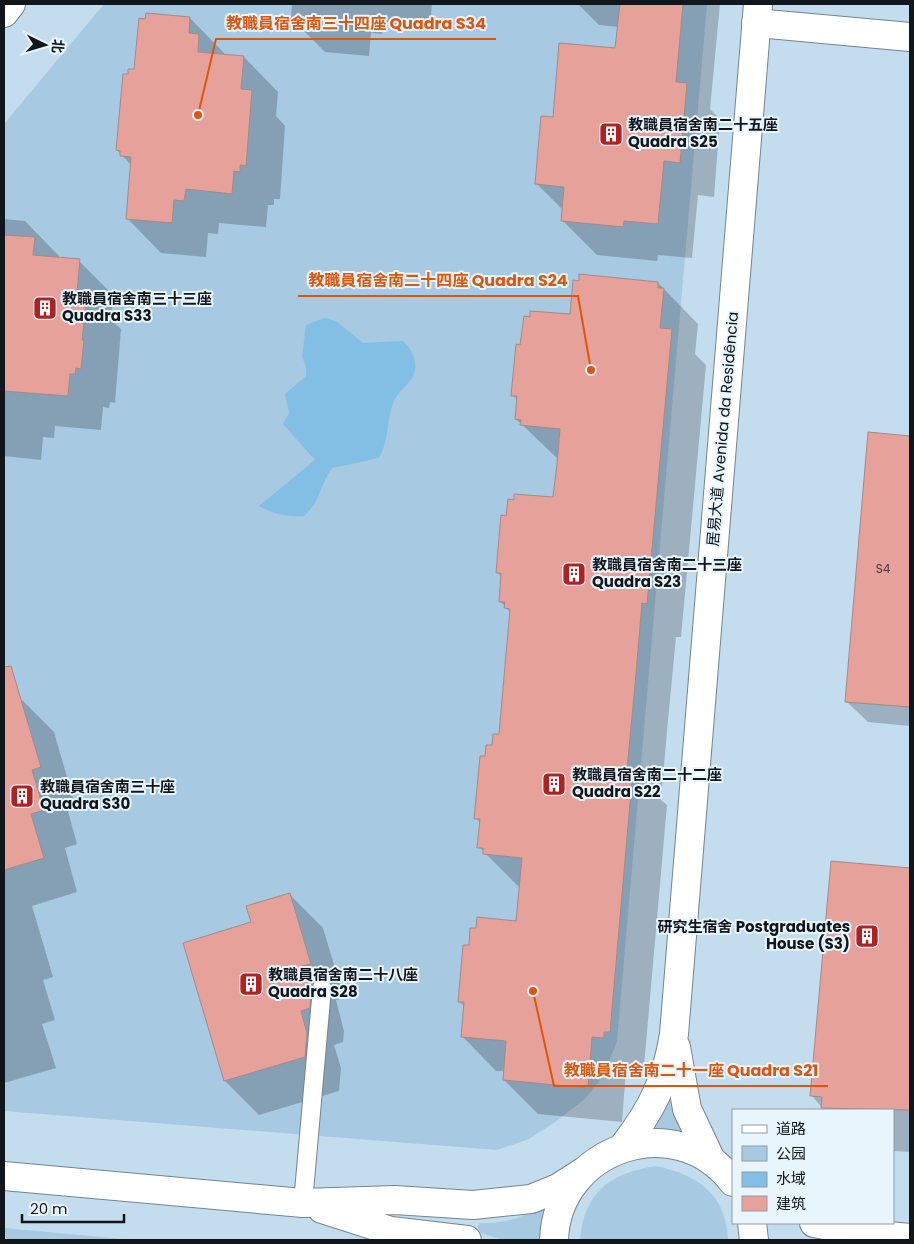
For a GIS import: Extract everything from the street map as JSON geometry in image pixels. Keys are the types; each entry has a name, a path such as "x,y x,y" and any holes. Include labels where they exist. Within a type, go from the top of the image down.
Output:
{"street":[{"path":"4,13 11,4"},
{"path":"757,13 910,37"},
{"name":"居易大道 Avenida da Residência","path":"623,1148 648,1114 658,1094 674,1034 757,13"},
{"name":"居易大道 Avenida da Residência","path":"674,1034 688,1108 711,1160"},
{"path":"4,1176 303,1203 395,1200 473,1206 531,1199 558,1188 602,1157 623,1148 660,1143 677,1145 711,1160 732,1181"},
{"path":"554,1240 560,1209 569,1190 583,1172"},
{"path":"303,1203 392,1231 467,1240"},
{"path":"752,1224 754,1240"},
{"path":"819,1224 878,1235 910,1238"}],"lane":[{"path":"303,1203 322,988"}],"shaded area":[{"path":"4,4 910,4 910,1240 4,1240"}],"green space":[{"path":"104,4 707,4 617,1041 604,1075 585,1099 529,1139 497,1150 4,1111 4,124"},
{"path":"669,1085 694,1139 644,1128"},
{"path":"656,1166 685,1175 707,1189 722,1210 728,1240 580,1240 587,1209 602,1188 625,1174"},
{"path":"537,1209 547,1211 543,1240 504,1240 477,1232 479,1223 495,1223 509,1220"},
{"path":"4,1228 134,1240 4,1240"}],"water":[{"path":"324,318 336,321 363,343 403,341 414,357 415,371 394,401 385,443 379,458 332,468 314,504 304,516 280,514 259,506 315,460 283,424 289,413 285,394 306,376 306,366 302,357 306,325"}],"building":[{"name":"教職員宿舍南二十五座 Quadra S25","path":"620,4 683,4 676,82 687,83 680,163 664,161 658,224 624,221 623,227 561,221 564,187 535,184 541,116 553,117 559,43 615,48"},
{"path":"146,13 190,17 189,33 199,34 198,52 244,56 241,89 252,90 246,166 240,165 240,172 234,171 232,194 186,189 184,201 174,200 172,223 126,219 131,157 120,156 120,151 116,150 123,74 128,74 128,69 134,69 139,18 145,19"},
{"name":"教職員宿舍南三十三座 Quadra S33","path":"4,235 35,237 33,255 80,259 77,293 87,293 82,340 84,340 81,369 76,368 75,374 70,374 68,396 4,391"},
{"path":"579,274 658,282 658,288 664,288 660,328 672,329 647,604 642,603 627,769 633,769 610,1032 604,1032 604,1038 592,1037 588,1088 503,1080 506,1041 461,1037 464,1002 458,1002 463,945 469,945 470,928 476,928 477,917 516,921 522,858 483,854 483,848 477,848 480,819 474,819 480,756 485,756 486,745 492,745 493,734 499,734 510,609 504,608 505,602 499,602 501,573 496,573 501,515 506,516 508,499 514,500 514,494 553,497 557,464 560,429 520,425 521,420 515,419 517,396 511,396 516,344 520,345 524,316 530,317 530,311 570,314 573,280 579,281"},
{"path":"868,432 910,436 910,707 845,702"},
{"name":"教職員宿舍南三十座 Quadra S30","path":"11,666 41,767 32,770 44,810 31,814 44,858 4,870 4,667"},
{"name":"研究生宿舍 Postgraduates House (S3)","path":"831,861 910,868 910,1110 821,1108 822,1097 810,1096"},
{"name":"教職員宿舍南二十八座 Quadra S28","path":"290,893 311,964 302,966 311,996 310,1008 301,1011 307,1033 305,1057 224,1081 183,943 251,922 246,906"}],"place":[{"name":"教職員宿舍南三十四座 Quadra S34","path":"198,115"},
{"name":"教職員宿舍南二十五座 Quadra S25","path":"611,134"},
{"name":"教職員宿舍南三十三座 Quadra S33","path":"45,308"},
{"name":"教職員宿舍南二十四座 Quadra S24","path":"591,370"},
{"name":"教職員宿舍南二十三座 Quadra S23","path":"574,574"},
{"name":"教職員宿舍南二十二座 Quadra S22","path":"554,784"},
{"name":"教職員宿舍南三十座 Quadra S30","path":"22,796"},
{"name":"研究生宿舍 Postgraduates House (S3)","path":"867,936"},
{"name":"教職員宿舍南二十八座 Quadra S28","path":"251,984"},
{"name":"教職員宿舍南二十一座 Quadra S21","path":"533,991"}]}
